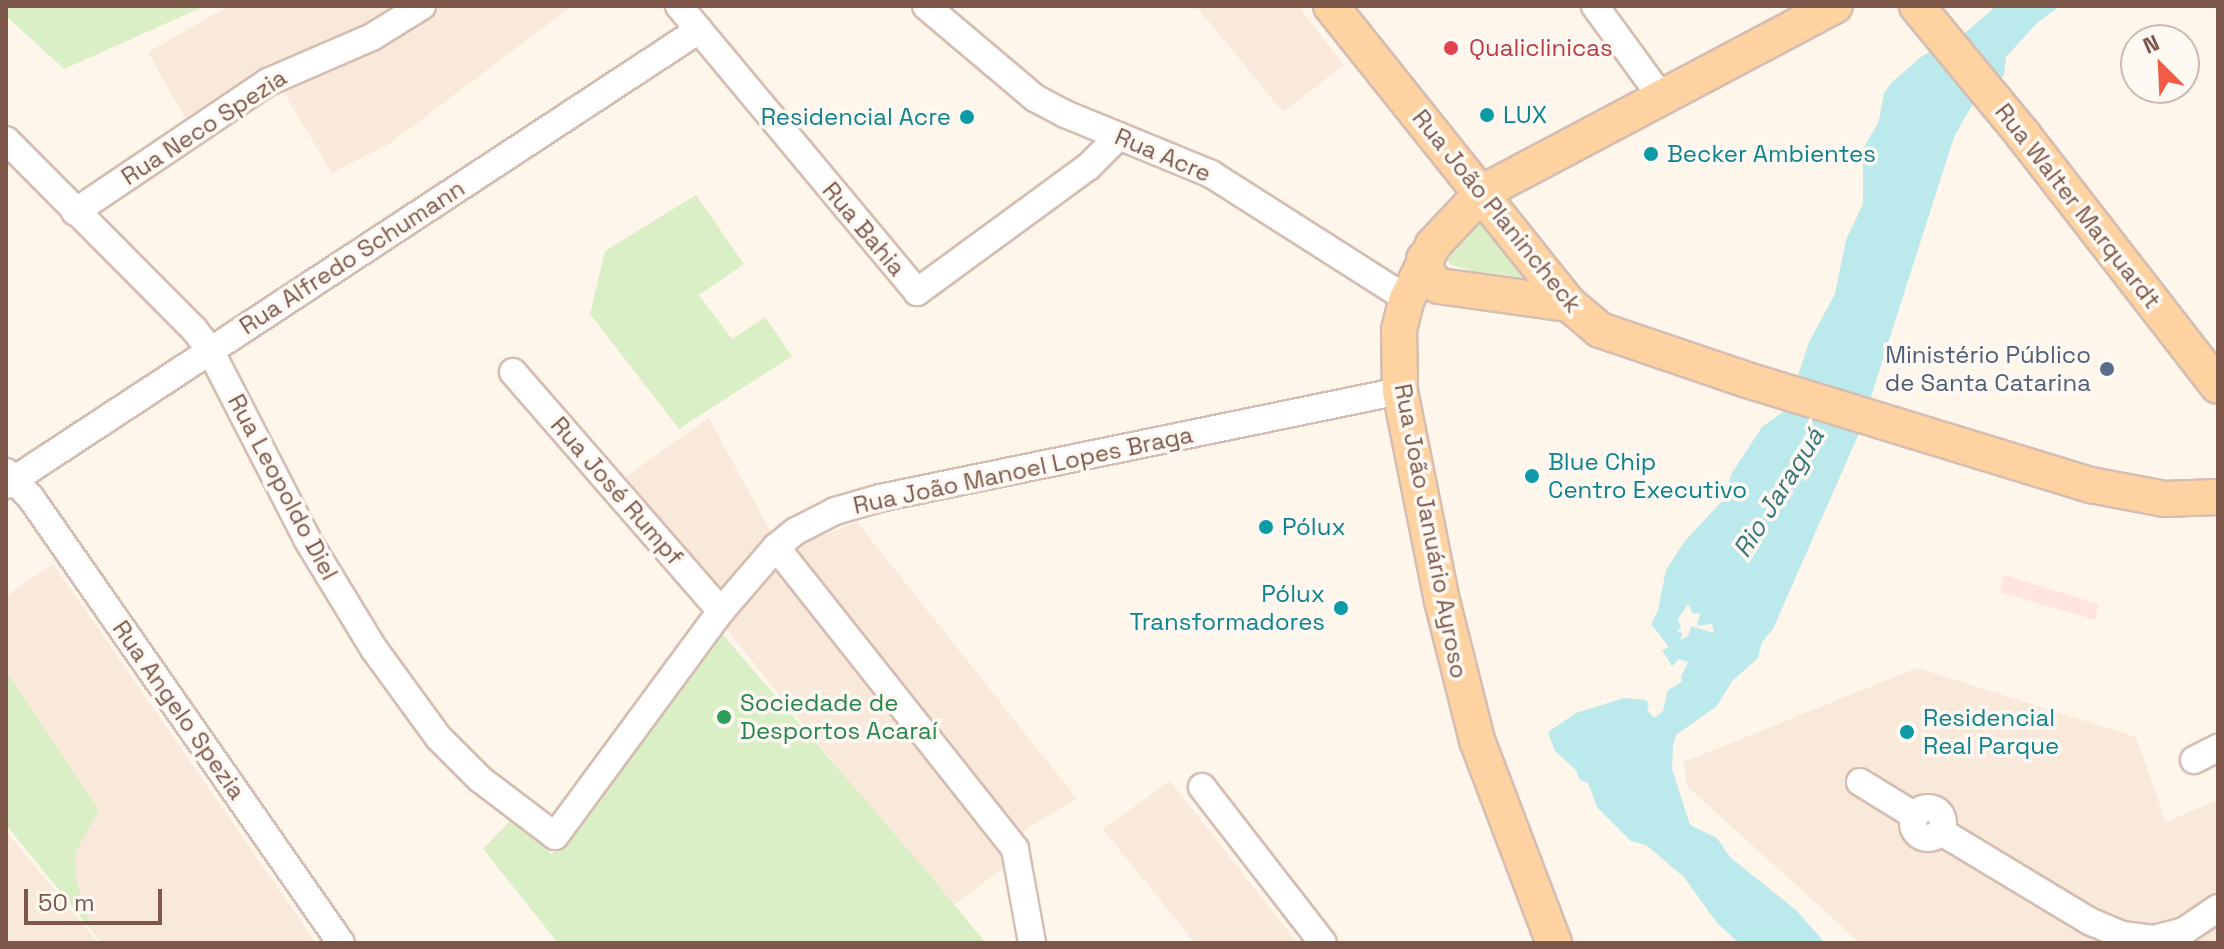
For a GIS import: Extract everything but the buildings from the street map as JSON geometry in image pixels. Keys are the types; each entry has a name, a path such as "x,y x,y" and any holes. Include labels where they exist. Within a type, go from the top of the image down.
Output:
{"main road":[{"name":"Rua João Planincheck","path":"1331,6 1483,192 1569,304 1583,318 1615,336 1747,380 2131,495 2215,495"},
{"name":"Rua João Januário Ayroso","path":"1554,943 1494,789 1465,697 1400,391 1399,330 1407,299 1424,259 1446,228 1483,192 1821,9"},
{"name":"Rua Walter Marquardt","path":"1927,16 2218,386"},
{"path":"1424,259 1429,276 1439,286 1569,304"}],"street":[{"name":"Rua Neco Spezia","path":"75,212 268,82 372,37 422,6"},
{"name":"Rua Bahia","path":"679,6 917,292 1088,167 1119,136"},
{"name":"Rua Acre","path":"926,6 1035,98 1211,174 1407,299"},
{"path":"1595,6 1660,95"},
{"name":"Rua Alfredo Schumann","path":"9,479 699,30"},
{"name":"Rua Leopoldo Diel","path":"6,140 194,329 210,350 307,539 374,649 439,738 480,779 555,836"},
{"name":"Rua José Rumpf","path":"513,372 721,611"},
{"name":"Rua João Manoel Lopes Braga","path":"555,836 721,611 776,547 796,531 835,511 880,498 1400,391"},
{"name":"Rua Angelo Spezia","path":"9,479 341,943"},
{"path":"776,547 1015,849 1032,943"},
{"path":"2194,760 2218,748"},
{"path":"1860,782 1915,816 1913,827 1920,836 1931,838 1940,831 2089,921 2122,935 2154,939 2184,931 2218,908"},
{"path":"1202,787 1323,943"}],"shaded area":[{"path":"229,6 572,6 389,144 332,173 284,93 254,73 185,118 148,52"},
{"path":"1196,6 1298,6 1344,65 1283,112"},
{"path":"709,418 770,531 792,548 857,522 1077,799 1027,828 1004,867 950,908 725,627 621,480"},
{"path":"53,564 316,943 102,943 92,931 76,878 76,852 99,810 6,671 6,596"},
{"path":"2004,575 2099,604 2095,620 2000,592"},
{"path":"1917,668 2136,737 2166,822 2218,800 2218,943 1860,943 1687,786 1684,762"},
{"path":"1170,781 1298,943 1195,943 1103,829"},
{"path":"6,831 98,943 6,943"}],"green space":[{"path":"6,6 205,6 64,69 6,16"},
{"path":"696,195 744,264 699,295 732,339 765,317 792,356 679,429 590,314 605,251"},
{"path":"1476,215 1540,283 1533,293 1450,264 1444,257"},
{"name":"Sociedade de Desportos Acaraí","path":"718,629 986,943 558,943 483,849 513,818 551,854 592,805"},
{"path":"6,671 99,810 76,852 76,878 92,931 6,825"}],"water":[{"name":"Rio Jaraguá","path":"1996,6 2060,6 2037,23 2006,57 2004,75 1971,107 1954,137 1860,431 1773,629 1762,642 1758,658 1732,681 1717,706 1676,735 1673,746 1672,769 1690,825 1717,838 1730,857 1796,910 1825,943 1739,943 1717,923 1684,877 1646,845 1631,841 1597,807 1588,783 1580,780 1575,769 1555,751 1548,732 1576,713 1624,698 1646,700 1649,705 1647,710 1654,718 1663,711 1668,690 1682,682 1681,676 1688,662 1679,659 1672,666 1662,650 1669,647 1651,624 1658,610 1666,570 1684,542 1724,499 1732,473 1762,427 1787,409 1809,342 1835,294 1846,240 1863,204 1863,149 1879,121 1884,93 1922,56 1964,34","holes":["1688,604 1693,614 1700,613 1697,626 1712,624 1714,633 1691,626 1688,636 1680,640 1683,633 1677,631 1681,628 1678,619"]}],"place":[{"name":"Qualiclinicas","path":"1451,48"},
{"name":"LUX","path":"1487,115"},
{"name":"Residencial Acre","path":"967,117"},
{"name":"Becker Ambientes","path":"1651,154"},
{"name":"Ministério Público de Santa Catarina","path":"2107,369"},
{"name":"Blue Chip Centro Executivo","path":"1532,476"},
{"name":"Pólux","path":"1266,527"},
{"name":"Pólux Transformadores","path":"1341,608"},
{"name":"Sociedade de Desportos Acaraí","path":"724,717"},
{"name":"Residencial Real Parque","path":"1907,732"}]}
